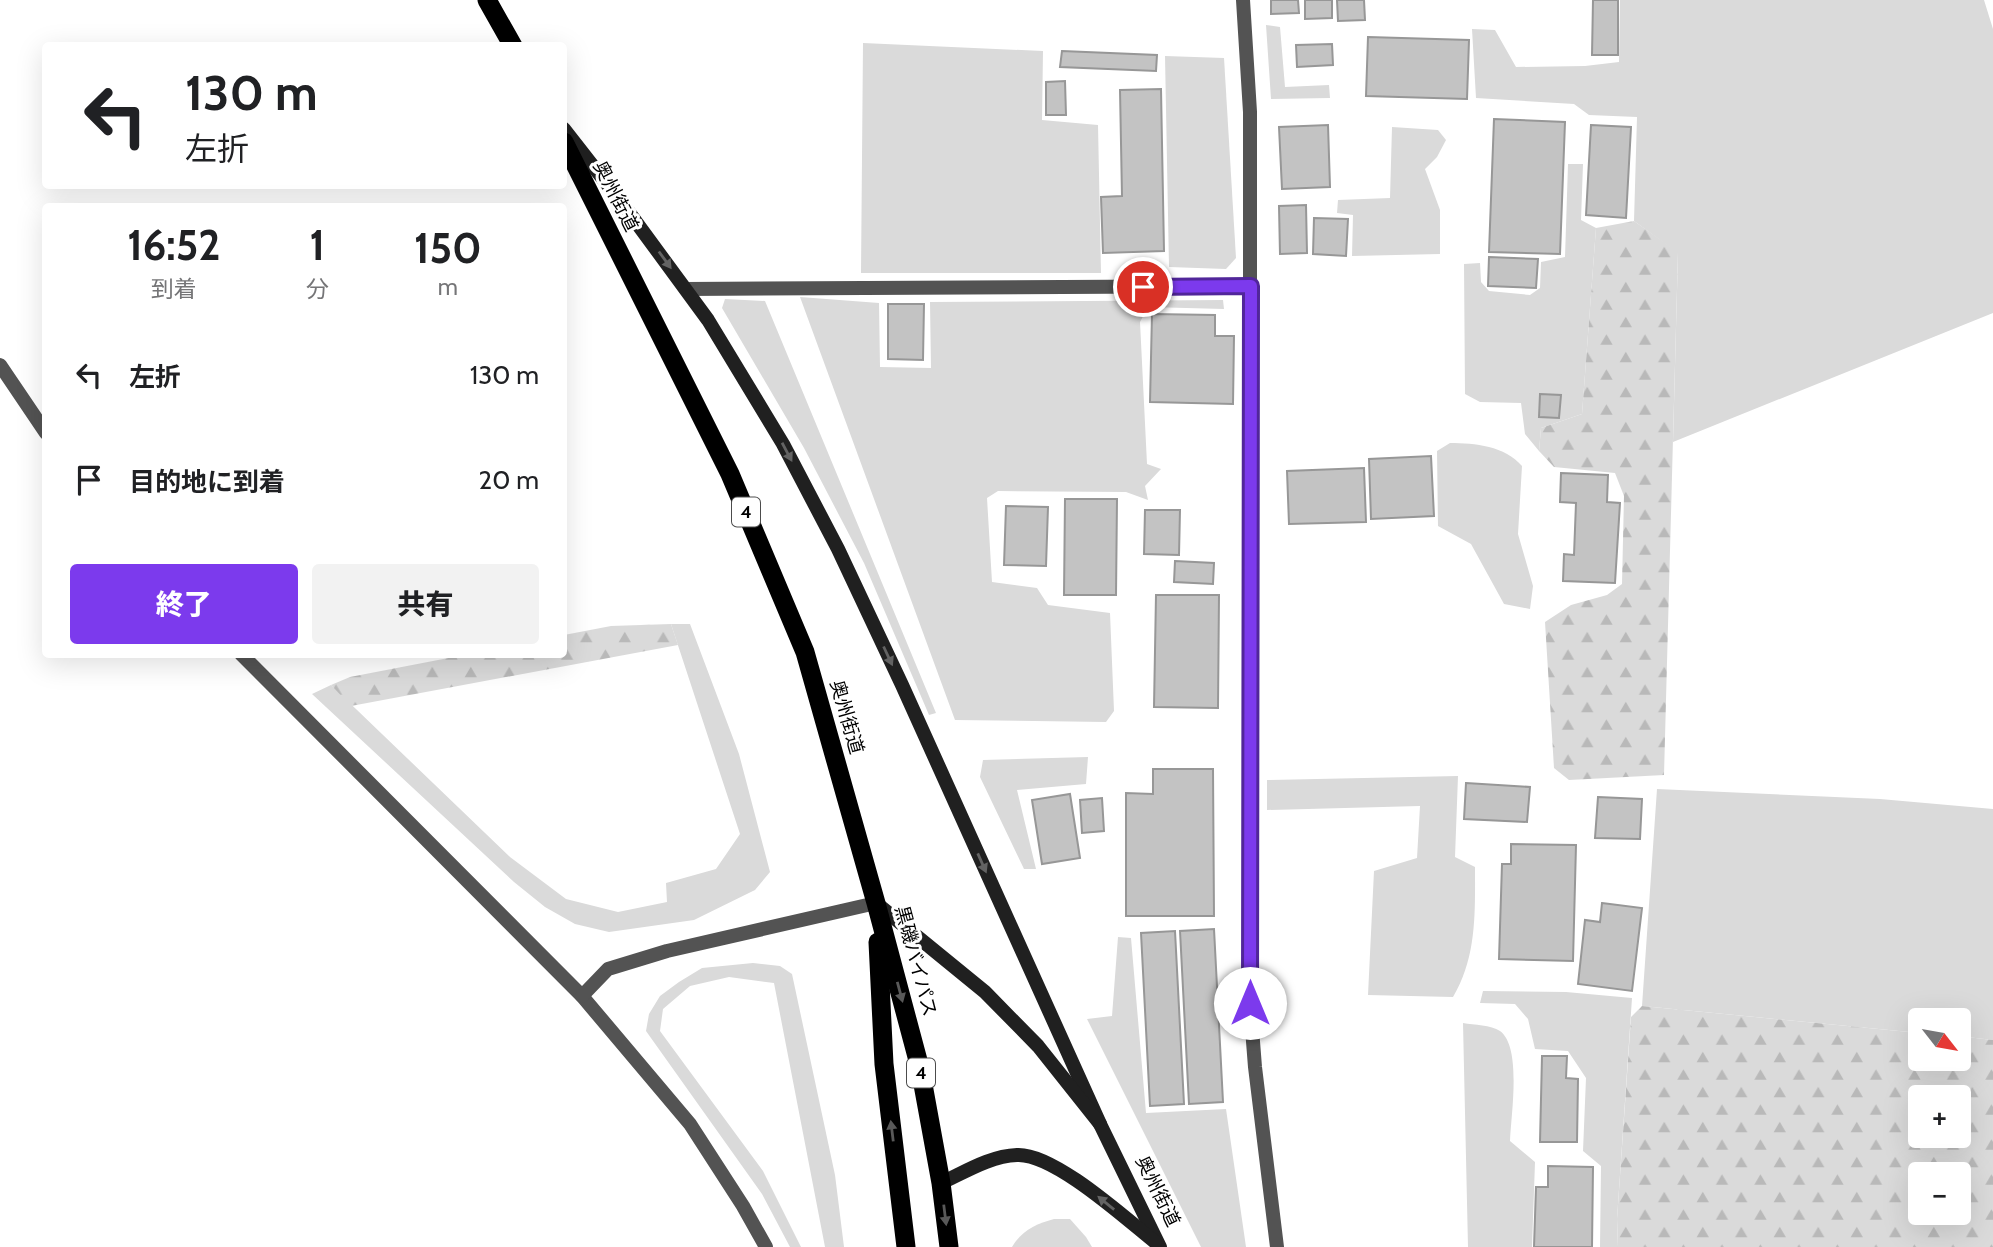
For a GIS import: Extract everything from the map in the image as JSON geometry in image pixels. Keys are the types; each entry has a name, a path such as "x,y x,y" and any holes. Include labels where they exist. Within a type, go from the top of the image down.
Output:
{"highway":[{"path":"488,0 511,42"},
{"name":"奥州街道","path":"567,148 730,474 804,652 876,903"},
{"name":"黒磯バイパス","path":"876,903 920,1068 942,1183 949,1247"},
{"name":"黒磯バイパス","path":"876,903 884,1064 906,1247"}],"main road":[{"path":"567,133 708,320 783,444 838,549 902,685 1100,1124"},
{"name":"奥州街道","path":"876,903 985,992 1038,1046 1100,1124 1159,1246"},
{"path":"942,1183 991,1160 1019,1154 1057,1167 1090,1189 1159,1246"}],"street":[{"path":"1243,0 1250,104 1250,1003 1277,1247"},
{"path":"686,289 1251,286"},
{"path":"0,365 42,427"},
{"path":"245,658 582,996 690,1124 766,1247"},
{"path":"582,996 608,969 667,951 876,903"}],"green space":[{"path":"1620,0 1984,0 1993,29 1993,313 1673,442 1678,253 1634,221 1637,117 1589,115 1574,104 1476,98 1472,29 1495,30 1516,67 1585,66 1619,62"},
{"path":"1266,25 1280,27 1285,87 1329,85 1330,98 1271,99"},
{"path":"863,43 1043,51 1042,120 1098,125 1101,273 861,273"},
{"path":"1165,56 1224,58 1236,258 1226,269 1169,267"},
{"path":"1392,127 1438,130 1446,140 1437,157 1425,169 1440,210 1440,254 1352,256 1353,215 1337,213 1338,200 1390,198"},
{"path":"1568,164 1583,164 1581,220 1596,228 1582,414 1541,428 1539,451 1525,434 1521,403 1480,402 1465,394 1464,264 1480,263 1481,282 1489,291 1530,295 1540,288 1541,262 1565,257"},
{"path":"1634,221 1678,252 1664,775 1569,780 1554,768 1545,622 1571,605 1607,595 1622,584 1624,496 1615,473 1554,467 1539,451 1541,428 1582,414 1596,228"},
{"path":"800,297 879,303 880,367 931,368 930,302 1223,300 1224,309 1148,307 1140,322 1147,464 1161,469 1145,486 1148,500 1126,492 998,491 987,498 992,582 1037,588 1048,605 1110,613 1114,711 1106,722 955,720"},
{"path":"725,299 765,301 936,713 929,715 864,563 804,448 722,308"},
{"path":"1450,443 1479,445 1498,450 1522,466 1518,534 1533,586 1530,609 1504,604 1471,544 1438,526 1437,451"},
{"path":"671,624 690,624 739,754 770,872 755,890 694,920 609,932 575,924 545,907 514,882 312,694 331,685 510,857 566,899 618,912 667,902 666,883 716,869 740,834"},
{"path":"671,624 678,645 351,706 331,685 350,677 448,658 567,658 567,634 611,626"},
{"path":"1088,757 1086,784 1017,790 1036,869 1024,869 980,777 983,760"},
{"path":"1458,776 1455,857 1475,867 1473,934 1461,982 1453,997 1368,995 1374,871 1417,858 1420,806 1267,810 1267,780"},
{"path":"1657,789 1880,799 1993,809 1993,1040 1971,1037 1971,1008 1908,1008 1908,1032 1642,1006"},
{"path":"1118,937 1131,938 1146,1113 1226,1109 1246,1247 1201,1247 1087,1019 1112,1016"},
{"path":"753,963 780,966 792,974 835,1175 844,1247 825,1247 774,983 729,977 690,986 663,1009 660,1031 763,1171 801,1247 790,1247 762,1194 646,1031 649,1014 660,996 679,982 702,968"},
{"path":"1483,991 1566,992 1632,998 1617,1219 1618,1247 1600,1247 1601,1166 1583,1151 1586,1078 1568,1051 1535,1049 1528,1019 1515,1004 1480,1003"},
{"path":"1642,1006 1908,1032 1908,1071 1971,1071 1971,1037 1993,1040 1993,1247 1618,1247 1617,1219 1631,1017"},
{"path":"1463,1023 1487,1026 1500,1031 1507,1039 1511,1051 1514,1082 1510,1141 1535,1162 1532,1247 1468,1247"},
{"path":"1054,1219 1070,1219 1092,1247 1012,1247 1030,1228"}],"building":[{"path":"1271,0 1298,0 1299,13 1271,14"},
{"path":"1305,0 1332,0 1332,18 1305,19"},
{"path":"1337,0 1364,0 1365,20 1338,21"},
{"path":"1593,0 1618,0 1618,55 1592,55"},
{"path":"1368,37 1469,40 1467,99 1366,96"},
{"path":"1332,44 1333,65 1297,67 1296,45"},
{"path":"1062,51 1157,55 1156,71 1060,67"},
{"path":"1065,81 1066,115 1046,115 1046,82"},
{"path":"1161,89 1164,251 1103,253 1101,197 1122,196 1120,90"},
{"path":"1494,119 1565,122 1560,254 1489,252"},
{"path":"1328,125 1330,187 1282,189 1279,127"},
{"path":"1591,125 1631,127 1626,218 1586,215"},
{"path":"1306,205 1307,253 1280,254 1279,206"},
{"path":"1314,218 1348,219 1346,256 1313,254"},
{"path":"1489,257 1538,259 1536,288 1488,286"},
{"path":"888,304 924,304 923,360 888,359"},
{"path":"1152,314 1215,315 1215,336 1234,336 1233,404 1150,402"},
{"path":"1540,394 1561,395 1559,418 1539,417"},
{"path":"1431,456 1434,516 1371,519 1369,459"},
{"path":"1364,468 1366,522 1289,524 1287,471"},
{"path":"1561,473 1608,475 1607,502 1620,503 1615,583 1563,581 1564,554 1574,555 1576,503 1560,502"},
{"path":"1065,499 1117,499 1116,595 1064,595"},
{"path":"1006,506 1048,507 1046,566 1004,565"},
{"path":"1145,510 1180,510 1179,555 1144,554"},
{"path":"1175,561 1214,563 1213,584 1174,582"},
{"path":"1156,595 1219,595 1218,708 1154,707"},
{"path":"1153,769 1213,769 1214,916 1126,916 1126,793 1153,794"},
{"path":"1466,783 1530,787 1527,822 1464,819"},
{"path":"1070,794 1080,858 1042,864 1032,800"},
{"path":"1598,797 1642,799 1640,839 1595,838"},
{"path":"1102,798 1104,831 1082,833 1080,800"},
{"path":"1511,844 1576,845 1573,961 1499,959 1502,864 1511,864"},
{"path":"1602,903 1642,908 1632,991 1578,984 1585,920 1600,922"},
{"path":"1214,929 1223,1102 1189,1104 1180,931"},
{"path":"1175,931 1184,1104 1150,1106 1141,933"},
{"path":"1542,1056 1567,1056 1566,1078 1578,1079 1577,1142 1540,1142"},
{"path":"1548,1166 1593,1167 1592,1247 1534,1247 1536,1187 1548,1187"}],"route":[{"path":"1143,287 1251,286 1250,1003"}]}
